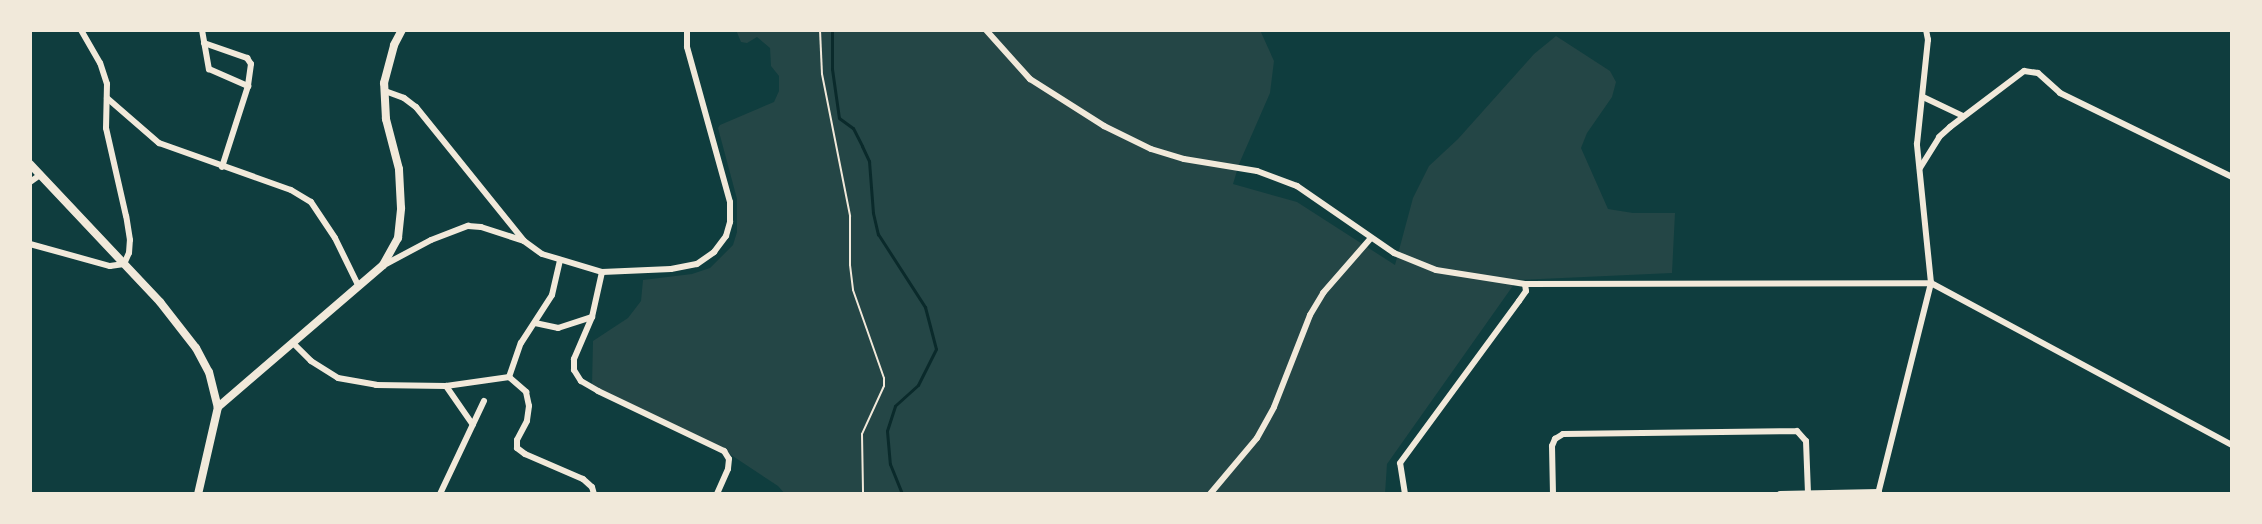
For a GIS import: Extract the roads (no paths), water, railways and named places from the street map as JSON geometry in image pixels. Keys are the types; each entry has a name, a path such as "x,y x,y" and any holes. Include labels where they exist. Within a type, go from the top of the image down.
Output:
{"street":[{"path":"81,30 100,63 107,84 106,128 130,240 124,264"},
{"path":"202,30 209,69 248,86"},
{"path":"383,265 398,238 400,208 399,169 386,119 384,83 394,45 402,30"},
{"path":"218,407 294,344 383,265 431,240 468,226 481,227 524,242 542,254 602,272 697,264 714,252 726,236 730,222 730,202 687,47 687,30"},
{"path":"986,30 1030,79 1104,126 1151,149 1184,159 1257,171 1296,186 1371,238 1405,258 1436,270 1525,284 1931,283 2232,445"},
{"path":"1780,494 1879,493 1931,283 1917,144 1928,40 1926,30"},
{"path":"204,43 247,58 251,64 248,86 222,167"},
{"path":"1920,168 1939,137 1963,116 2024,71 2038,73 2060,93 2232,177"},
{"path":"385,92 404,98 416,107 524,242"},
{"path":"1923,97 1963,116"},
{"path":"107,98 159,143 291,190 311,202 322,214 358,285"},
{"path":"30,164 124,264 196,348 213,383 218,407 198,494"},
{"path":"30,182 40,175"},
{"path":"1210,494 1257,438 1274,407 1310,315 1323,293 1371,238"},
{"path":"30,244 110,266 124,264"},
{"path":"509,377 521,343 552,295 560,260"},
{"path":"602,272 592,317 574,359 574,370 581,381 724,451 729,459 728,469 717,494"},
{"path":"1405,494 1400,463 1526,291 1525,284"},
{"path":"535,323 558,328 592,317"},
{"path":"294,344 311,361 338,378 376,385 446,386 509,377 526,392 529,406 527,421 517,440 517,448 525,454 583,479 592,487 594,494"},
{"path":"446,386 472,425"},
{"path":"440,494 484,401"},
{"path":"1552,494 1552,446 1555,439 1563,434 1797,431 1806,441 1808,494"}],"waterway":[{"path":"832,30 832,69 839,118 853,128 869,161 873,213 878,234 925,307 936,349 918,385 895,406 887,431 890,464 902,494"}]}
